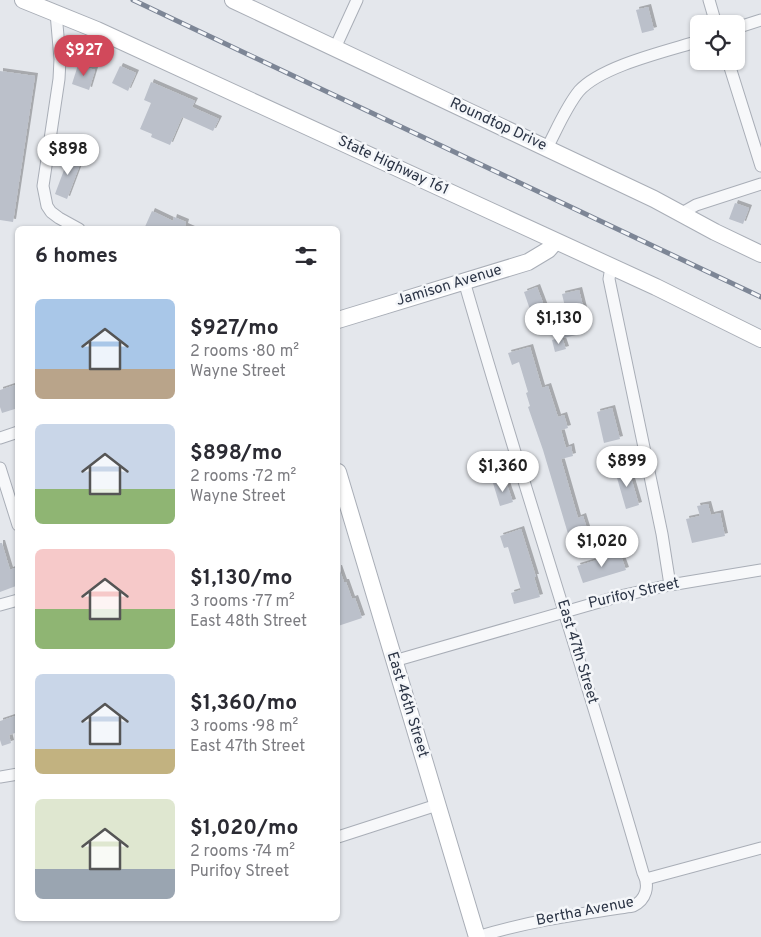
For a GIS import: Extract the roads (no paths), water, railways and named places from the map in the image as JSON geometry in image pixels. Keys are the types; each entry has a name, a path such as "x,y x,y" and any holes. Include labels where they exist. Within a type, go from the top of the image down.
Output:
{"street":[{"name":"State Highway 161","path":"23,0 97,30 612,267 761,339"},
{"name":"Roundtop Drive","path":"234,0 682,213 715,232 761,254"},
{"path":"335,48 357,0"},
{"path":"709,0 713,15"},
{"path":"56,13 60,59 59,79 43,186 47,206 51,212 74,226"},
{"path":"745,25 761,20"},
{"path":"547,148 572,101 588,82 612,70 690,44"},
{"path":"731,70 761,166"},
{"path":"682,213 696,205 761,184"},
{"name":"Jamison Avenue","path":"340,319 528,262 548,250 556,242"},
{"path":"612,267 609,279 662,534 670,585"},
{"name":"East 47th Street","path":"464,281 646,879"},
{"path":"0,438 15,433"},
{"path":"0,468 15,516"},
{"name":"East 46th Street","path":"341,496 394,661 477,937"},
{"name":"Purifoy Street","path":"394,661 620,596 670,585 761,570"},
{"path":"0,605 15,601"},
{"path":"0,777 15,774"},
{"path":"340,836 437,805"},
{"name":"Bertha Avenue","path":"477,937 508,927 543,920 633,906 644,898 646,879 761,848"}],"railway":[{"path":"133,0 761,297"}]}
